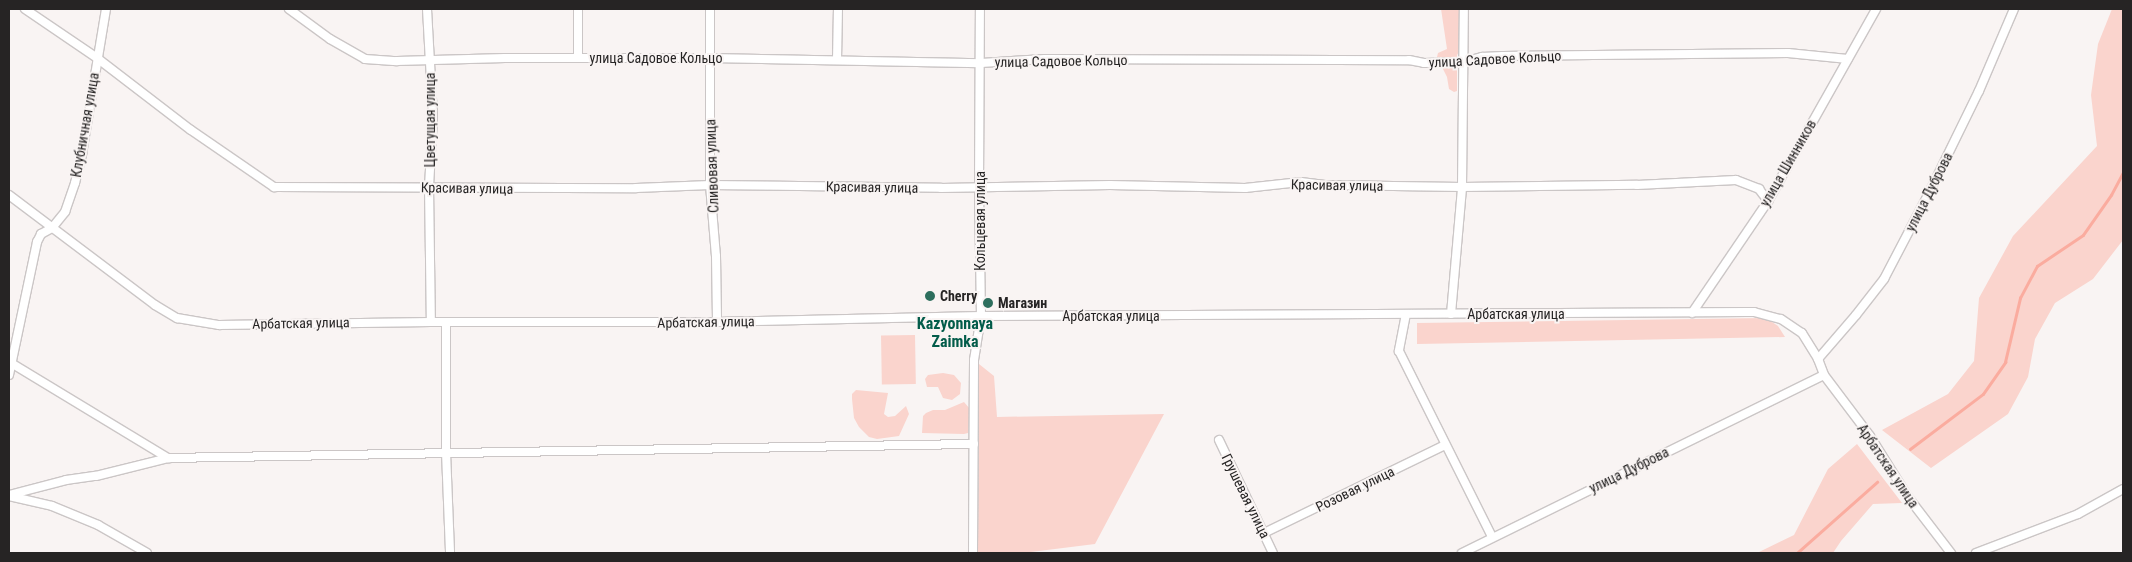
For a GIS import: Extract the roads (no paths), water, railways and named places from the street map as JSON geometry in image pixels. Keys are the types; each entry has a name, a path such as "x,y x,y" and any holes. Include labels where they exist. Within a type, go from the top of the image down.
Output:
{"street":[{"name":"Красивая улица","path":"25,9 97,58 191,130 274,187 292,189 429,187 636,188 710,185 941,188 979,186 1245,188 1300,182 1325,185 1462,187 1637,185 1736,180 1759,190 1768,201"},
{"name":"Клубничная улица","path":"9,375 37,242 41,234 52,228 64,212 82,154 106,9"},
{"name":"улица Садовое Кольцо","path":"289,9 330,39 364,59 430,61 710,58 981,63 1098,59 1409,60 1424,63 1463,62 1503,56 1788,53 1848,59"},
{"name":"Цветущая улица","path":"427,9 433,117 429,187 431,322"},
{"path":"578,9 578,58"},
{"name":"Сливовая улица","path":"710,9 710,185 716,256 717,322"},
{"path":"837,60 838,9"},
{"name":"Кольцевая улица","path":"973,553 974,360 981,316 979,186 980,9"},
{"path":"1451,314 1462,187 1464,9"},
{"name":"улица Шинников","path":"1692,313 1768,201 1876,9"},
{"name":"улица Дуброва","path":"1818,359 1884,279 1979,91 2014,9"},
{"name":"Арбатская улица","path":"9,196 155,305 177,318 219,324 717,322 981,316 1754,312 1782,319 1802,333 1818,359 1824,375 1870,436 1908,497 1951,553"},
{"path":"1406,314 1399,352 1492,537"},
{"path":"446,322 446,452 450,553"},
{"path":"11,363 168,458"},
{"name":"улица Дуброва","path":"1462,553 1824,375"},
{"name":"Грушевая улица","path":"1219,440 1273,553"},
{"path":"9,496 66,480 96,476 168,458 974,444"},
{"name":"Розовая улица","path":"1264,533 1445,445"},
{"path":"1976,553 2078,514 2123,489"},
{"path":"9,496 52,506 98,524 147,553"}],"waterway":[{"path":"1910,449 1983,394 2005,362 2020,298 2037,266 2083,235 2111,195 2123,172"},
{"path":"1797,553 1877,482"}],"place":[{"name":"Cherry","path":"930,296"},
{"name":"Магазин","path":"988,303"}],"district":[{"name":"Kazyonnaya Zaimka","path":"955,333"}]}
